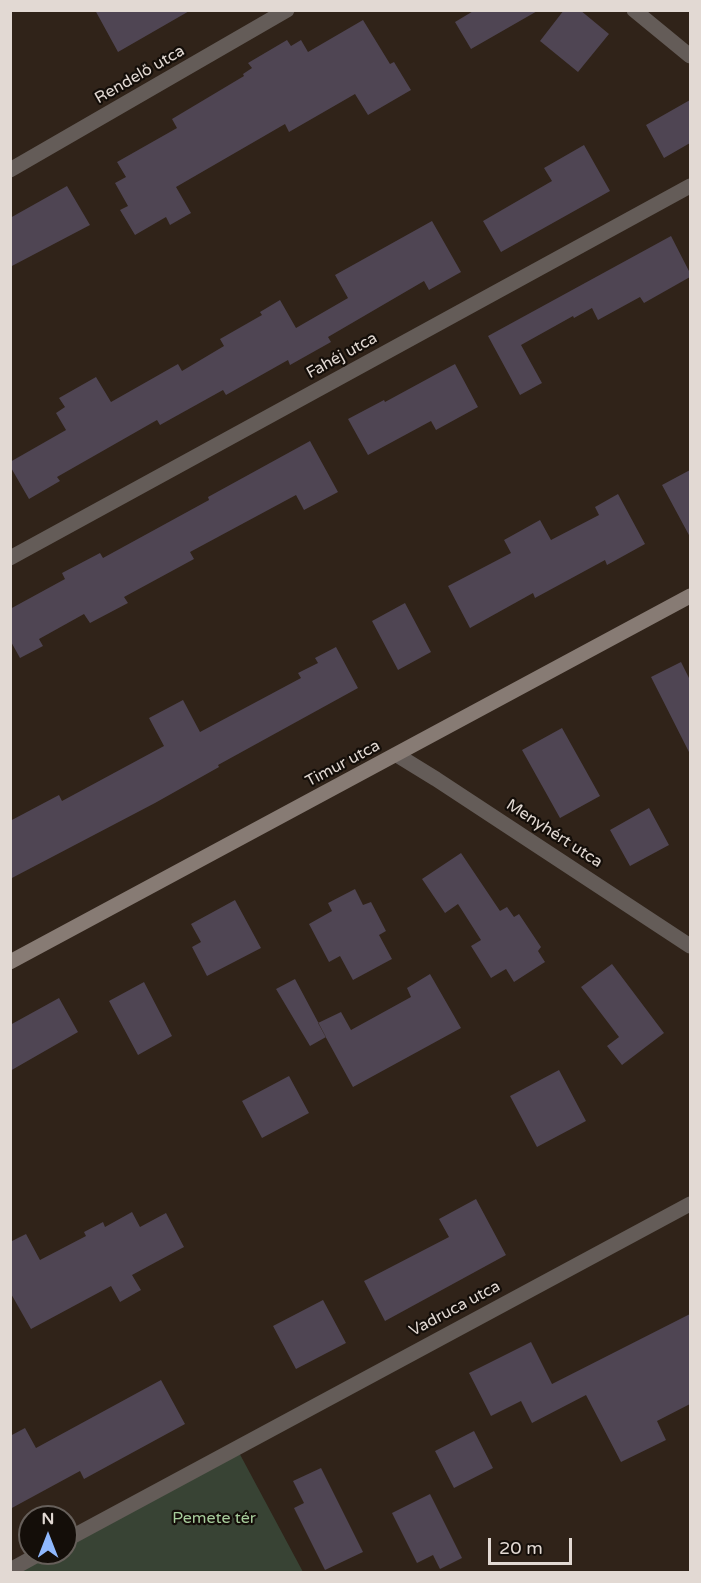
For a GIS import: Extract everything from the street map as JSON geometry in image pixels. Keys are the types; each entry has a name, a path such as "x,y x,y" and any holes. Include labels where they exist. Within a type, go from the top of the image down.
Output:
{"street":[{"path":"258,10 270,21"},
{"name":"Rendelő utca","path":"10,170 287,10"},
{"path":"634,10 690,56"},
{"name":"Fahéj utca","path":"10,558 690,186"},
{"name":"Timur utca","path":"10,962 690,596"},
{"name":"Menyhért utca","path":"397,755 690,945"},
{"name":"Vadruca utca","path":"78,1533 690,1204"}],"green space":[{"name":"Pemete tér","path":"236,1447 303,1572 11,1572 22,1565 78,1565 78,1533"}],"building":[{"path":"95,10 191,10 118,52"},
{"path":"475,10 539,10 471,49 455,22"},
{"path":"564,10 580,10 609,34 578,72 540,41"},
{"path":"363,20 390,64 394,62 411,90 368,115 355,94 289,132 285,124 176,187 191,213 170,225 166,217 135,235 120,210 128,206 115,183 126,177 117,162 177,128 172,119 244,76 243,74 252,68 248,63 287,40 291,46 301,40 308,52"},
{"path":"690,100 690,143 664,158 646,125"},
{"path":"584,145 610,191 501,252 483,221 552,181 544,168"},
{"path":"67,186 90,225 10,267 10,218"},
{"path":"432,221 461,272 429,290 424,281 328,337 331,342 290,365 288,360 226,395 223,390 160,425 157,420 57,477 60,481 29,499 10,466 10,462 66,430 56,413 65,407 59,398 96,377 111,402 178,364 182,371 224,346 220,339 262,315 260,312 280,300 296,328 348,298 335,275"},
{"path":"671,236 690,277 644,303 640,297 598,320 592,308 521,345 542,383 520,395 488,336"},
{"path":"455,364 478,407 436,430 431,421 368,455 348,419"},
{"path":"310,441 338,492 304,510 296,495 190,552 194,559 124,597 128,603 90,623 84,614 39,639 43,646 20,658 10,640 10,609 65,579 62,573 100,553 103,558"},
{"path":"690,470 690,537 662,485"},
{"path":"618,494 645,544 607,565 605,560 535,598 533,593 470,628 448,586 511,553 504,540 540,520 551,540 599,515 595,507"},
{"path":"405,603 431,652 398,670 372,621"},
{"path":"336,647 358,688 218,765 219,767 155,803 10,879 10,821 59,795 62,801 164,746 149,718 183,700 200,732 301,678 298,673 318,663 315,658"},
{"path":"681,662 690,680 690,754 651,677"},
{"path":"562,728 600,796 560,818 522,750"},
{"path":"649,808 669,845 630,866 610,830"},
{"path":"461,853 500,911 507,907 514,917 519,914 541,947 538,951 545,962 514,982 506,969 491,978 471,946 481,940 458,904 445,913 422,879"},
{"path":"355,889 363,905 371,902 386,931 379,935 392,959 353,980 340,956 329,962 309,924 332,911 328,903"},
{"path":"235,900 261,948 207,976 192,947 201,942 191,924"},
{"path":"612,964 664,1033 622,1065 607,1046 619,1037 581,987"},
{"path":"430,974 461,1028 353,1087 318,1023 341,1012 351,1030 411,997 407,988"},
{"path":"295,979 326,1037 310,1046 276,989"},
{"path":"144,982 172,1036 138,1055 109,1001"},
{"path":"59,998 78,1032 10,1071 10,1025"},
{"path":"559,1070 586,1121 537,1147 510,1096"},
{"path":"289,1076 309,1113 262,1138 242,1101"},
{"path":"476,1199 506,1255 385,1321 364,1281 449,1237 439,1219"},
{"path":"132,1212 140,1227 166,1213 184,1247 132,1275 141,1290 120,1302 111,1286 31,1329 10,1292 10,1242 26,1234 40,1260 86,1236 84,1232 103,1222 105,1227"},
{"path":"323,1300 346,1343 296,1369 273,1326"},
{"path":"690,1314 690,1404 657,1421 666,1440 621,1462 586,1395 532,1423 521,1401 491,1416 469,1373 531,1342 552,1384"},
{"path":"161,1380 185,1424 84,1479 80,1471 10,1509 10,1436 25,1428 36,1448"},
{"path":"474,1431 493,1468 454,1488 435,1451"},
{"path":"321,1468 363,1552 325,1570 294,1508 304,1503 293,1481"},
{"path":"430,1494 462,1558 440,1569 433,1555 417,1563 392,1513"}]}
